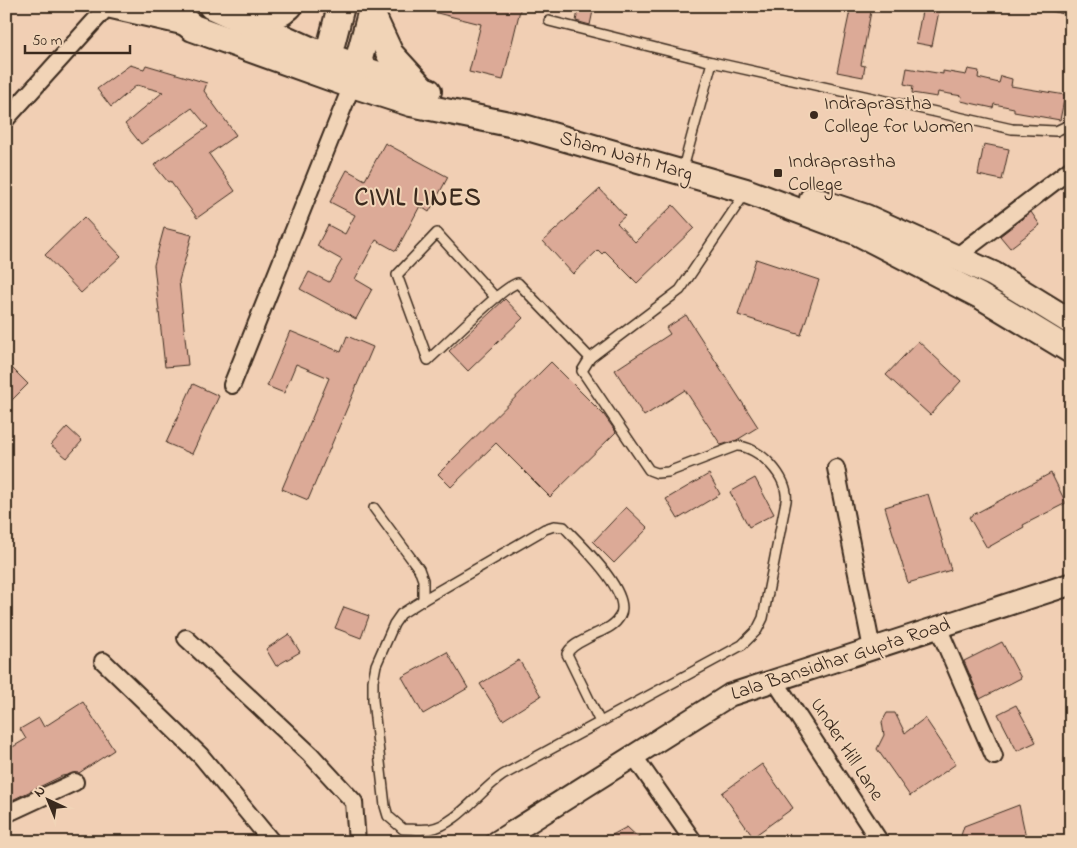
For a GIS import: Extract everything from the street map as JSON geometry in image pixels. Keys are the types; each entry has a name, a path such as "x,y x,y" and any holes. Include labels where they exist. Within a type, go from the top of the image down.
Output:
{"main road":[{"name":"Sham Nath Marg","path":"166,6 194,28 355,76 526,112 684,166 858,233 980,296 1064,329"},
{"name":"Sham Nath Marg","path":"212,6 243,20 325,66"},
{"path":"243,20 282,12 289,6"},
{"path":"325,66 341,6"},
{"path":"355,76 372,10"},
{"path":"372,10 390,54 423,90"},
{"name":"Sham Nath Marg","path":"355,76 411,104 524,127 684,166 866,217 993,274 1064,329"}],"street":[{"path":"6,119 103,7 194,28"},
{"path":"232,385 355,76"},
{"path":"956,258 1071,169"},
{"path":"836,468 872,649"},
{"name":"Lala Bansidhar Gupta Road","path":"497,842 730,695 1071,584"},
{"path":"938,627 994,756"},
{"path":"186,638 310,754 354,802 357,842"},
{"path":"104,661 201,756 272,842"},
{"name":"Under Hill Lane","path":"776,680 880,842"},
{"path":"633,755 694,842"},
{"path":"6,814 74,782"}],"lane":[{"path":"1053,6 1071,10"},
{"path":"549,21 712,62 1012,129 1056,131 1071,124"},
{"path":"684,166 712,62"},
{"path":"600,722 567,654 572,647 612,625 622,609 616,589 608,575 564,527 554,526 544,529 423,600 402,614 394,624 376,665 373,681 373,700 384,806 388,816 403,829 430,829 450,821 490,783 600,722 751,638 763,618 788,495 785,486 769,462 758,452 745,445 736,446 668,472 656,473 649,470 582,371 590,358 680,290 746,191"},
{"path":"496,298 437,233 397,275 428,360 513,284 522,286 590,358"},
{"path":"374,508 419,569 423,580 423,600"}],"building":[{"path":"425,6 521,6 503,80 469,72 481,24 425,10"},
{"path":"579,6 594,6 590,25 576,21"},
{"path":"851,6 872,6 861,65 865,66 863,77 837,72"},
{"path":"923,6 940,6 932,46 916,43"},
{"path":"130,65 144,69 146,65 207,83 204,91 236,135 209,154 235,191 197,218 170,181 168,182 154,165 208,127 192,108 141,144 125,124 163,92 137,85 111,107 97,89"},
{"path":"907,68 943,74 943,71 966,75 968,69 979,71 978,78 999,83 1001,76 1012,79 1011,86 1065,95 1060,120 1014,112 1014,108 994,104 993,108 961,101 962,96 938,92 937,97 912,93 913,86 904,84"},
{"path":"385,143 448,177 429,212 420,206 396,251 376,240 355,279 372,289 356,319 300,289 309,272 329,282 342,260 317,246 328,225 345,234 355,215 330,202 347,170 365,180"},
{"path":"984,144 1009,149 1002,180 978,175"},
{"path":"600,189 625,216 617,223 635,242 673,205 694,228 637,283 605,251 602,254 598,250 573,274 543,241"},
{"path":"1031,212 1040,225 1010,248 1000,236"},
{"path":"84,217 121,256 81,293 45,255"},
{"path":"164,228 192,235 179,281 188,365 165,367 154,265"},
{"path":"756,259 819,280 801,335 738,315"},
{"path":"505,299 523,318 468,371 449,351"},
{"path":"686,315 758,427 737,440 721,445 685,390 644,416 615,370 670,334 666,328"},
{"path":"290,331 341,352 347,336 373,347 308,500 282,489 329,378 296,364 284,393 267,386"},
{"path":"918,341 961,381 930,415 886,375"},
{"path":"6,362 28,384 6,406"},
{"path":"551,362 604,415 616,432 550,497 496,443 451,487 438,474"},
{"path":"193,384 219,396 192,454 166,443"},
{"path":"67,427 82,441 67,458 51,445"},
{"path":"1051,473 1066,503 1023,525 1024,527 987,548 969,517"},
{"path":"709,474 720,494 678,519 666,499"},
{"path":"755,478 774,514 749,527 730,492"},
{"path":"928,494 951,570 908,583 885,507"},
{"path":"626,507 648,528 614,563 593,542"},
{"path":"344,607 369,616 361,638 335,628"},
{"path":"289,634 300,652 276,666 266,649"},
{"path":"1002,642 1021,678 980,699 964,661"},
{"path":"447,652 468,688 423,714 402,677"},
{"path":"519,660 541,696 503,720 480,684"},
{"path":"83,702 114,750 79,773 62,776 6,803 6,751 26,739 20,729 39,718 44,727"},
{"path":"1016,705 1036,742 1017,751 998,714"},
{"path":"887,713 895,713 905,733 925,718 956,764 910,796 877,749 884,735 882,722"},
{"path":"762,764 793,808 753,837 722,793"},
{"path":"1019,805 1027,842 959,842 964,826"},
{"path":"627,827 643,842 599,842"}],"place":[{"name":"Indraprastha College for Women","path":"814,115"},
{"name":"Indraprastha College","path":"778,173"}],"district":[{"name":"CIVIL LINES","path":"418,199"}]}
